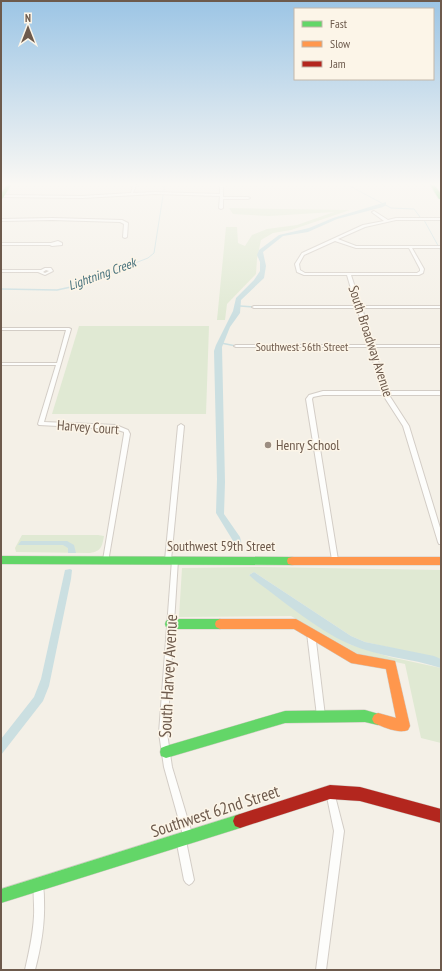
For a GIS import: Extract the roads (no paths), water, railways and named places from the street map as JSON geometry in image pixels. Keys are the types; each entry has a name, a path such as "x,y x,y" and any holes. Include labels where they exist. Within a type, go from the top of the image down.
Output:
{"street":[{"path":"125,237 127,228"},
{"path":"359,228 303,254 297,264 298,271 300,273 349,274 420,273 422,270 410,247"},
{"path":"334,239 356,247 441,247"},
{"path":"1,244 52,244"},
{"path":"1,271 40,271"},
{"name":"South Broadway Avenue","path":"349,274 385,394 406,426 441,542"},
{"path":"254,306 441,307"},
{"name":"Harvey Court","path":"1,329 69,329 41,424 116,427 123,428 127,434 106,560"},
{"name":"Southwest 56th Street","path":"236,346 441,346"},
{"path":"1,364 59,364"},
{"path":"335,560 309,404 311,396 323,393 441,393"},
{"name":"South Harvey Avenue","path":"181,426 171,560 170,624 162,733 184,838 189,880"},
{"name":"Southwest 59th Street","path":"1,560 335,560 441,562"},
{"path":"166,752 285,717 365,716 404,726 391,665 355,659 296,624 170,624"},
{"path":"310,633 321,716"},
{"path":"321,970 338,830 330,792"},
{"name":"Southwest 62nd Street","path":"1,896 38,883 330,792 360,794 441,816"},
{"path":"30,970 39,929 40,904 38,883"}],"waterway":[{"name":"Lightning Creek","path":"104,275 148,258 154,253 158,228"},
{"path":"429,228 441,251"},
{"name":"Lightning Creek","path":"1,289 57,290 71,287 107,274"},
{"path":"240,306 254,307"},
{"path":"221,343 236,346"}],"place":[{"name":"Henry School","path":"268,445"}]}
